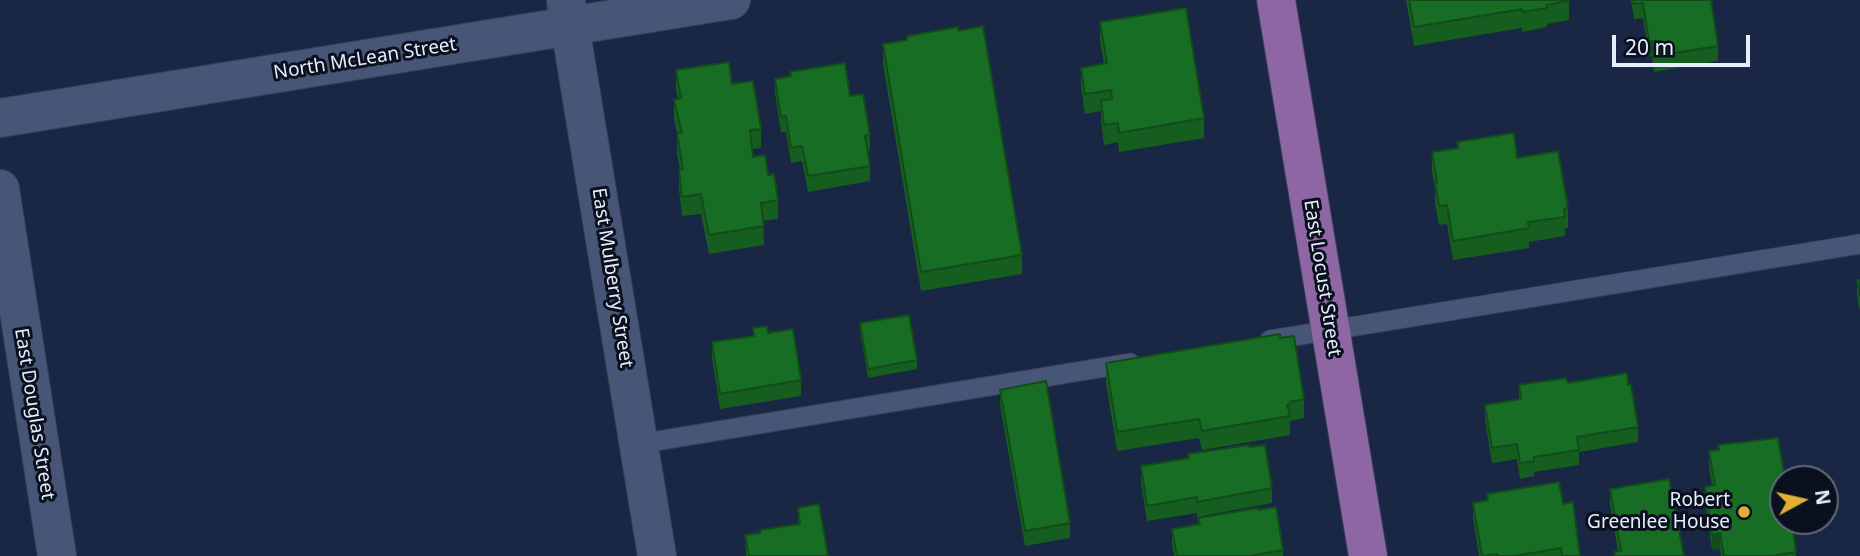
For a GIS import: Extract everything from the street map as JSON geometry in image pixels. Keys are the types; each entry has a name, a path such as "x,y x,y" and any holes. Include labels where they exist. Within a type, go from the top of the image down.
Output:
{"main road":[{"name":"East Locust Street","path":"1276,0 1368,556"}],"street":[{"name":"North McLean Street","path":"0,118 568,13 731,0"},
{"name":"East Mulberry Street","path":"568,13 657,556"},
{"name":"East Douglas Street","path":"0,190 57,556"}],"lane":[{"path":"1255,343 1860,244"},
{"path":"639,443 1145,361"}],"building":[{"path":"1409,0 1569,1 1546,5 1547,8 1522,12 1522,9 1414,27"},
{"path":"1633,0 1711,0 1718,46 1654,56 1643,3 1634,4"},
{"path":"1186,8 1204,118 1119,133 1118,123 1104,125 1101,100 1112,99 1111,90 1085,94 1081,68 1107,63 1100,22"},
{"path":"983,26 1022,255 921,272 883,44 907,40 907,36 958,27 958,31"},
{"path":"729,62 732,84 753,81 761,129 750,130 753,157 765,155 768,175 774,174 778,200 761,203 764,226 709,235 701,194 682,197 679,170 683,169 677,133 682,133 674,100 681,98 676,70"},
{"path":"845,63 850,96 863,94 870,135 865,136 870,166 808,176 802,146 791,148 786,116 781,117 775,79 791,76 790,72"},
{"path":"1514,133 1517,158 1558,151 1568,208 1564,209 1565,217 1528,222 1529,228 1453,241 1447,205 1439,206 1432,152 1459,148 1457,142"},
{"path":"909,315 917,360 868,369 860,323"},
{"path":"767,326 768,333 793,329 801,380 720,394 712,342 754,336 753,328"},
{"path":"1280,334 1280,338 1294,336 1304,399 1287,405 1290,416 1202,431 1199,419 1117,432 1106,363"},
{"path":"1627,373 1638,427 1577,437 1579,450 1534,457 1534,461 1520,463 1517,444 1492,448 1485,405 1521,399 1519,385 1566,378 1568,383"},
{"path":"1046,381 1070,523 1025,531 1000,390"},
{"name":"Robert Greenlee House","path":"1778,438 1782,465 1769,465 1769,535 1794,535 1796,552 1772,556 1724,556 1720,533 1712,535 1705,487 1715,485 1709,451 1719,450 1718,445"},
{"path":"1265,445 1272,488 1197,502 1197,497 1147,506 1141,466 1189,458 1188,454"},
{"path":"1669,479 1684,556 1615,556 1614,552 1621,551 1610,489"},
{"path":"1559,482 1563,504 1573,502 1580,556 1562,556 1561,548 1515,556 1482,556 1473,503 1488,500 1487,494"},
{"path":"819,504 828,556 749,556 745,535 800,524 798,508"},
{"path":"1276,507 1283,550 1250,556 1177,556 1172,529 1200,524 1198,518"}],"place":[{"name":"Robert Greenlee House","path":"1744,512"}]}
